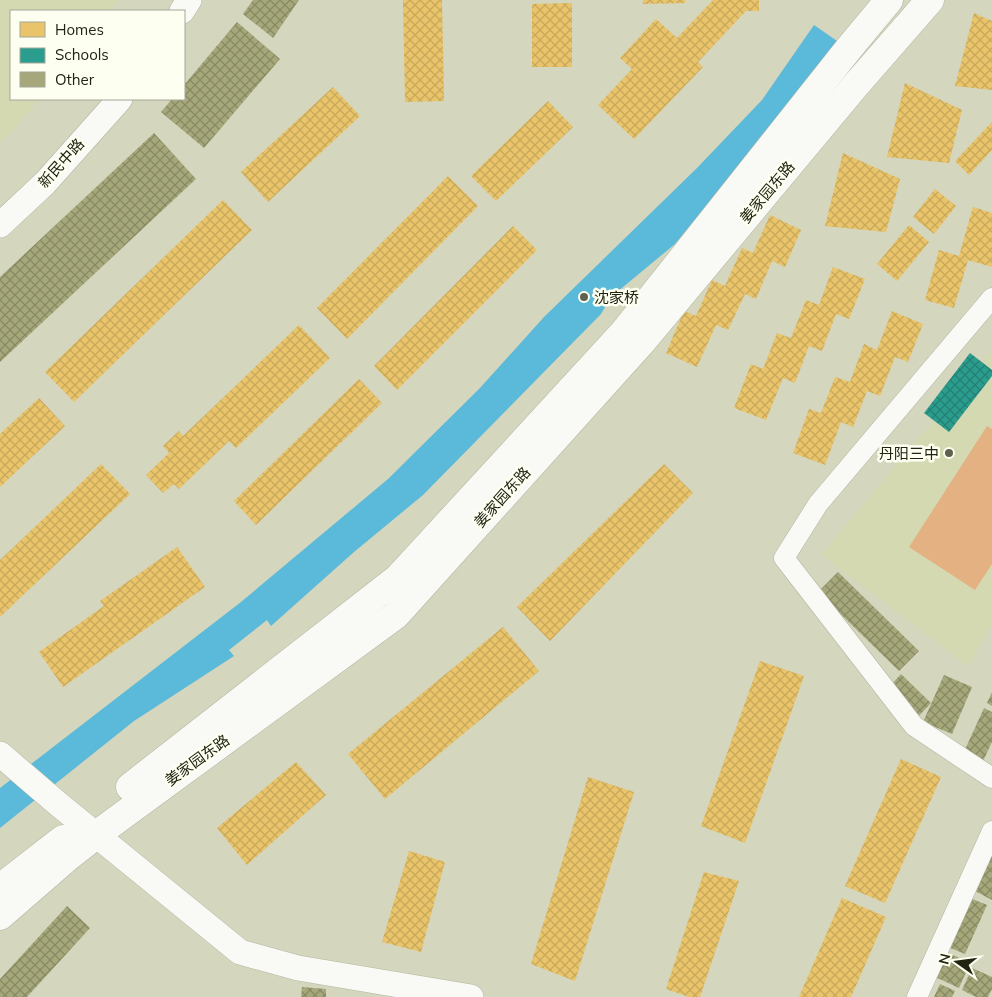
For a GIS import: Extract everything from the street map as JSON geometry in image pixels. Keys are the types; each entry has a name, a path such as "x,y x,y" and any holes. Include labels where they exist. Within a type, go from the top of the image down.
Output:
{"main road":[{"name":"姜家园东路","path":"0,916 68,857 89,829 398,578 624,332 889,0"},
{"name":"姜家园东路","path":"0,888 89,829 396,615 641,343 930,0"}],"street":[{"name":"新民中路","path":"0,226 45,183 119,100"},
{"path":"992,298 818,504 784,558 914,726 992,778"},
{"path":"6,759 58,804 240,952 298,968 471,997"},
{"path":"917,997 992,831"}],"shaded area":[{"path":"0,0 119,0 112,10 10,10 10,100 38,100 11,133 0,142"},
{"name":"丹阳三中","path":"992,351 992,625 968,666 821,555"},
{"path":"987,426 992,429 992,564 975,590 909,547"}],"water":[{"path":"814,25 840,43 675,244 611,297 601,314 423,495 354,552 271,626 267,620 229,650 234,656 134,721 0,828 0,788 241,602 388,479 479,389 544,317 697,168 762,100"}],"building: Homes":[{"path":"403,0 442,0 444,101 405,102"},
{"path":"643,0 685,0 685,3 643,4"},
{"path":"713,0 759,0 759,11 746,11 698,62 703,67 634,139 598,105 632,69 620,58 656,19 677,38"},
{"path":"572,3 572,67 532,67 532,4"},
{"path":"974,13 992,21 992,90 955,86"},
{"path":"905,83 962,110 949,163 887,157"},
{"path":"333,87 360,116 268,202 241,172"},
{"path":"548,101 573,127 496,201 471,176"},
{"path":"992,122 992,150 969,175 955,161"},
{"path":"843,153 900,179 886,232 825,226"},
{"path":"448,176 478,206 347,339 317,308"},
{"path":"935,189 956,206 934,234 913,217"},
{"path":"223,200 252,230 74,402 45,372"},
{"path":"973,207 992,213 992,267 968,260 954,308 925,300 939,250 959,256"},
{"path":"770,215 801,230 785,267 772,261 756,299 745,294 728,330 716,325 697,367 666,353 684,311 696,316 712,280 725,286 742,248 753,253"},
{"path":"909,225 929,242 897,281 877,264"},
{"path":"513,226 537,250 397,390 374,366"},
{"path":"833,267 865,279 849,319 836,314 822,351 809,346 795,383 783,378 766,420 734,408 751,364 763,369 777,333 791,338 806,300 819,305"},
{"path":"892,311 923,324 908,362 895,357 880,396 867,391 853,427 841,422 825,465 793,453 809,409 821,413 835,377 850,382 864,344 877,350"},
{"path":"299,325 330,358 236,448 229,441 179,489 174,484 163,493 146,475 169,453 163,446 179,431 183,436"},
{"path":"359,379 382,403 256,525 234,501"},
{"path":"39,398 65,426 0,487 0,434"},
{"path":"101,464 130,494 0,617 0,560"},
{"path":"664,464 693,493 550,641 517,607"},
{"path":"177,547 205,587 63,687 39,652 104,606 100,601"},
{"path":"503,627 539,671 385,799 348,754"},
{"path":"760,661 804,676 745,843 701,826"},
{"path":"901,759 941,777 885,903 845,886"},
{"path":"296,762 326,795 247,865 217,828"},
{"path":"588,777 634,792 575,981 531,964"},
{"path":"409,851 445,862 421,952 382,942"},
{"path":"704,872 739,881 700,997 689,997 666,989"},
{"path":"842,898 886,917 851,997 799,997"}],"building: Schools":[{"path":"970,353 992,370 992,376 949,432 924,413"}],"building: Other":[{"path":"253,0 299,0 273,38 243,14"},
{"path":"237,22 280,59 204,148 161,112 171,100 185,100 185,84"},
{"path":"154,133 196,179 0,362 0,277"},
{"path":"838,572 919,651 899,671 818,592"},
{"path":"901,674 931,703 918,717 888,688"},
{"path":"944,675 972,687 952,734 923,722"},
{"path":"992,692 992,706 987,703"},
{"path":"984,708 992,712 992,742 982,763 963,754"},
{"path":"992,855 992,900 973,890"},
{"path":"970,898 987,905 965,954 948,947"},
{"path":"67,906 90,928 27,997 0,997 0,979"},
{"path":"944,951 970,963 959,988 933,976"},
{"path":"972,968 992,977 992,989 988,997 976,997 962,990"},
{"path":"940,984 955,991 952,997 934,997"},
{"path":"302,987 326,989 326,997 301,997"}],"place":[{"name":"沈家桥","path":"584,297"},
{"name":"丹阳三中","path":"949,453"}]}
